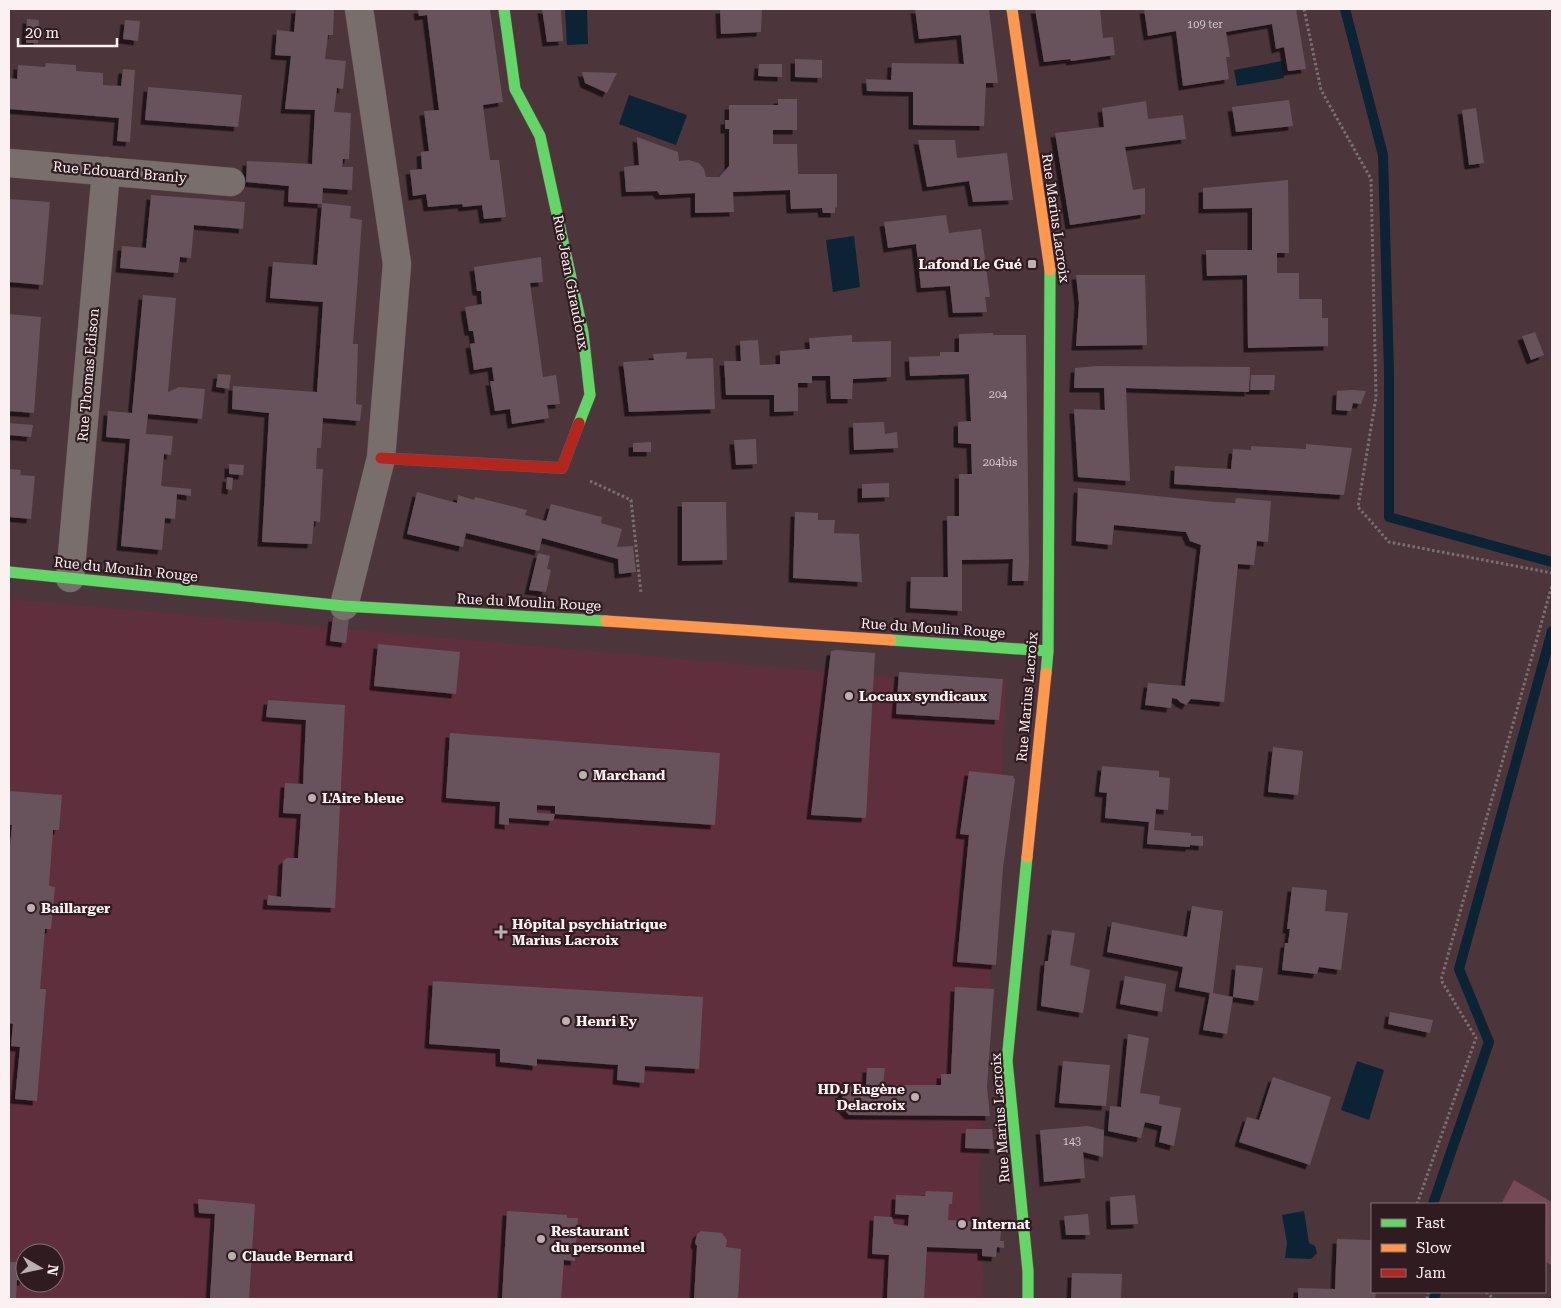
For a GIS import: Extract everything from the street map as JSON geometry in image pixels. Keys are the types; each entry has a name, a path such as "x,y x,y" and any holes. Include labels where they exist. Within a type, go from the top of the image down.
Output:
{"street":[{"path":"344,606 381,458 397,264 358,9"},
{"name":"Rue Jean Giraudoux","path":"504,9 516,89 540,136 583,333 590,395 562,468"},
{"name":"Rue Marius Lacroix","path":"1012,9 1051,277 1048,651 1008,1061 1028,1271 1028,1299"},
{"name":"Rue Edouard Branly","path":"9,163 231,182"},
{"name":"Rue Thomas Edison","path":"70,578 106,171"},
{"path":"381,458 562,468"},
{"name":"Rue du Moulin Rouge","path":"9,572 344,606 1048,651"}],"path":[{"path":"1304,9 1322,90 1371,179 1376,397 1358,507 1389,542 1552,572"},
{"path":"562,468 631,500 645,624"},
{"path":"1417,1203 1476,1038 1441,980 1552,585"}],"shaded area":[{"name":"Hôpital psychiatrique Marius Lacroix","path":"9,599 852,674 1007,682 979,1183 984,1299 9,1299"},
{"path":"1514,1180 1552,1202 1552,1266 1546,1262 1546,1203 1502,1203"}],"water":[{"path":"565,9 587,9 588,44 567,45"},
{"path":"1282,61 1284,78 1237,86 1234,70"},
{"path":"629,95 687,115 676,145 619,124"},
{"path":"854,236 860,287 833,292 826,240"},
{"path":"1357,1061 1384,1070 1369,1120 1341,1110"},
{"path":"1304,1211 1309,1243 1315,1246 1317,1253 1311,1259 1285,1258 1287,1243 1282,1215"}],"building":[{"path":"296,9 334,9 333,35 328,35 325,59 346,61 343,89 337,88 334,112 351,113 349,159 343,159 342,167 353,167 352,190 323,188 322,203 351,206 350,218 362,220 353,344 358,344 356,404 362,405 360,421 323,418 321,448 317,448 316,469 323,469 320,522 314,521 312,544 262,542 269,413 232,409 233,386 317,392 323,302 270,298 273,262 317,265 322,204 288,202 289,186 246,182 247,161 312,164 315,110 285,109 291,56 275,55 277,30 294,32"},
{"path":"418,9 490,9 503,102 483,105 490,160 499,160 506,217 484,219 482,205 463,207 462,204 428,207 426,194 413,196 410,170 422,169 421,152 429,151 424,111 439,110 427,15 419,16"},
{"path":"542,9 561,9 563,41 547,42"},
{"path":"720,9 762,9 761,32 721,34"},
{"path":"915,9 989,9 998,83 986,83 984,126 913,125 913,92 867,91 866,79 891,80 892,63 964,64 961,35 919,39"},
{"path":"1035,9 1100,9 1103,38 1113,37 1115,55 1071,61 1070,59 1044,62"},
{"path":"1144,9 1296,9 1306,69 1288,71 1284,47 1276,49 1272,24 1226,32 1230,57 1226,57 1229,79 1183,86 1176,31 1148,36"},
{"path":"27,19 39,20 38,43 26,43"},
{"path":"125,20 140,21 138,41 123,39"},
{"path":"795,59 822,60 822,78 795,77"},
{"path":"46,63 76,65 76,71 103,73 103,85 121,86 123,69 135,70 130,142 117,141 119,118 9,109 9,78 17,79 18,65 45,67"},
{"path":"759,64 782,64 782,77 758,76"},
{"path":"582,72 617,73 607,93 585,83"},
{"path":"148,87 242,95 238,127 145,120"},
{"path":"778,99 797,99 797,130 773,130 773,144 797,144 798,174 837,174 837,207 835,208 835,213 823,213 822,208 791,209 790,190 733,192 734,212 695,213 695,193 660,195 657,191 626,192 624,167 639,165 637,137 678,152 679,161 689,160 699,163 704,169 706,177 719,177 729,166 729,129 725,129 725,120 729,120 729,105 778,105"},
{"path":"1289,100 1293,126 1236,132 1232,107"},
{"path":"1146,101 1148,119 1183,115 1186,139 1125,147 1133,190 1145,188 1145,214 1070,225 1055,133 1104,127 1102,108"},
{"path":"1476,108 1484,163 1469,165 1462,110"},
{"path":"918,140 955,140 957,158 1007,153 1013,200 973,202 969,181 927,187"},
{"path":"1288,180 1289,253 1277,253 1277,273 1299,273 1299,299 1322,299 1322,318 1328,318 1328,346 1248,348 1247,275 1207,276 1206,250 1252,250 1252,208 1203,209 1203,188"},
{"path":"151,195 245,202 243,229 194,225 191,258 180,257 178,273 120,268 122,246 146,248"},
{"path":"9,199 50,202 43,285 9,282"},
{"path":"946,215 949,233 981,229 990,297 985,297 987,312 953,313 950,286 921,288 916,244 888,248 884,222"},
{"path":"541,257 543,282 530,283 543,377 556,375 560,404 547,405 549,418 512,424 510,409 495,411 490,381 494,381 492,367 474,370 470,344 475,343 473,331 469,331 465,307 482,304 481,291 477,291 474,267"},
{"path":"1076,275 1145,275 1147,345 1076,346 1079,303"},
{"path":"143,295 176,298 168,392 179,387 205,389 202,419 148,414 146,434 173,436 171,455 164,454 161,486 191,489 191,496 177,494 175,519 165,518 162,550 121,546 130,439 106,437 108,411 132,413"},
{"path":"9,314 41,317 34,413 9,411"},
{"path":"1535,332 1544,355 1531,360 1522,336"},
{"path":"993,333 993,335 1026,335 1028,581 1012,581 1013,559 962,560 962,611 910,608 911,577 948,577 947,516 959,516 959,474 972,474 971,444 958,443 958,422 971,421 969,374 910,376 909,357 940,356 940,352 959,352 959,334"},
{"path":"852,335 852,342 891,341 891,377 853,379 852,399 831,399 830,376 812,376 812,383 798,383 798,411 774,412 774,395 726,395 724,361 741,361 740,341 758,340 760,365 780,364 780,351 810,349 809,338"},
{"path":"687,352 686,359 713,358 715,409 629,412 623,362 654,360 653,354"},
{"path":"1097,366 1250,367 1249,392 1126,388 1130,481 1078,477 1074,409 1105,410 1104,388 1074,388 1075,368"},
{"path":"218,374 231,375 229,389 216,387"},
{"path":"1251,375 1275,375 1274,390 1250,390"},
{"path":"1337,391 1366,391 1361,404 1353,403 1351,411 1336,410"},
{"path":"884,422 885,434 897,432 898,448 854,450 853,423"},
{"path":"9,423 33,425 31,437 9,435"},
{"path":"756,439 757,464 736,465 734,440"},
{"path":"651,442 651,452 633,452 633,443"},
{"path":"1306,444 1352,448 1344,495 1174,484 1175,466 1231,469 1233,449 1251,450 1251,446 1306,449"},
{"path":"229,464 244,465 243,475 229,474"},
{"path":"9,469 21,470 20,475 35,476 31,519 9,517"},
{"path":"227,477 233,478 232,490 226,489"},
{"path":"889,483 889,497 862,498 862,484"},
{"path":"1078,488 1215,502 1235,503 1236,498 1271,501 1268,542 1257,541 1254,565 1238,564 1224,702 1191,699 1186,705 1172,698 1171,708 1145,705 1148,683 1185,686 1201,545 1190,541 1186,532 1114,525 1112,545 1076,541"},
{"path":"417,492 457,503 458,495 474,500 475,497 527,510 525,515 546,521 551,504 602,517 601,523 622,529 617,547 633,546 636,572 619,574 618,559 542,538 539,551 466,533 463,547 407,534"},
{"path":"682,502 726,502 727,560 682,561"},
{"path":"795,512 818,513 818,520 835,520 834,533 859,534 862,582 793,578"},
{"path":"538,553 550,556 547,569 551,570 546,592 529,590"},
{"path":"333,617 349,618 346,643 330,641"},
{"path":"378,644 460,652 456,694 374,686"},
{"name":"Locaux syndicaux","path":"831,651 875,653 866,818 811,815"},
{"path":"899,672 1003,679 999,720 896,714"},
{"name":"L'Aire bleue","path":"268,700 345,705 335,908 267,905 268,895 281,897 283,861 287,858 298,858 301,814 283,813 285,783 303,784 306,720 266,717"},
{"name":"Marchand","path":"450,733 720,753 715,825 555,814 553,821 509,818 509,825 499,824 500,802 446,798","holes":["537,805 555,806 555,814 537,813"]},
{"path":"1273,747 1303,751 1298,795 1268,792"},
{"path":"1102,766 1159,771 1159,777 1170,778 1168,810 1156,809 1154,830 1191,833 1191,836 1203,836 1203,846 1147,844 1149,822 1105,818 1107,793 1099,792"},
{"path":"969,771 1014,776 1013,778 1015,779 1003,868 996,965 957,962 969,835 960,834"},
{"name":"Baillarger","path":"9,791 62,795 59,830 53,830 49,886 55,887 51,929 45,929 40,989 46,989 37,1101 15,1099 20,1047 11,1046 13,1024 9,1023 9,857 12,825 9,825"},
{"path":"1292,887 1327,890 1325,911 1348,913 1341,970 1319,967 1317,974 1282,970 1285,943 1288,943 1290,929 1287,929"},
{"path":"1192,906 1223,911 1213,993 1233,997 1227,1034 1203,1030 1210,993 1179,987 1183,967 1107,952 1112,922 1187,937"},
{"path":"1052,930 1075,933 1070,965 1090,970 1083,1013 1041,1006 1045,961 1048,961"},
{"path":"1236,965 1263,968 1258,1001 1233,997"},
{"path":"1125,976 1166,984 1162,1012 1120,1004"},
{"name":"Henri Ey","path":"433,981 703,997 699,1069 645,1066 644,1083 617,1080 618,1065 537,1059 537,1066 500,1062 500,1049 429,1044"},
{"path":"955,987 994,989 987,1087 990,1116 849,1115 842,1107 843,1085 866,1085 867,1068 885,1068 883,1085 941,1085 941,1074 951,1074"},
{"path":"1390,1012 1433,1020 1430,1033 1388,1024"},
{"path":"1128,1034 1149,1038 1140,1093 1160,1096 1159,1104 1181,1108 1174,1146 1159,1142 1162,1126 1145,1122 1141,1138 1108,1131 1110,1106 1121,1107"},
{"path":"1063,1061 1110,1065 1106,1106 1059,1103"},
{"path":"1273,1077 1331,1097 1310,1165 1239,1142 1247,1117 1259,1120"},
{"path":"1088,1126 1104,1130 1103,1157 1083,1152 1085,1178 1044,1182 1040,1130"},
{"path":"966,1129 992,1129 994,1149 965,1148"},
{"name":"Internat","path":"926,1191 953,1192 952,1204 949,1204 948,1220 1002,1223 1000,1241 1004,1241 1004,1248 997,1247 996,1257 982,1256 982,1249 927,1247 924,1299 887,1299 889,1255 872,1254 874,1216 892,1217 894,1224 908,1226 909,1215 895,1214 896,1195 925,1196"},
{"path":"1135,1195 1138,1224 1111,1225 1110,1197"},
{"name":"Claude Bernard","path":"198,1199 255,1204 249,1299 210,1299 215,1214 199,1213"},
{"name":"Restaurant du personnel","path":"507,1211 567,1215 567,1218 578,1218 575,1261 564,1260 561,1299 502,1299"},
{"path":"1088,1214 1090,1235 1066,1235 1064,1216"},
{"path":"701,1231 722,1233 727,1240 726,1247 741,1249 738,1299 694,1299 697,1246 695,1243 697,1234"},
{"path":"1337,1239 1371,1240 1371,1293 1376,1293 1375,1299 1298,1299 1298,1288 1335,1289"},
{"path":"9,1262 15,1262 16,1299 9,1299"},
{"path":"1072,1273 1122,1274 1121,1299 1071,1299"}],"waterway":[{"path":"1345,9 1383,155 1389,372 1389,517 1552,562"},
{"path":"1433,1203 1489,1042 1459,969 1552,631"},
{"path":"1434,1299 1436,1293"}],"traffic: fast":[{"path":"504,9 515,89 540,136 583,333 590,395 579,423"},
{"path":"1046,673 1048,651 1050,270"},
{"path":"9,572 344,606 606,621"},
{"path":"891,640 1048,651"},
{"path":"1027,857 1007,1061 1028,1271 1028,1299"}],"traffic: slow":[{"path":"1012,9 1050,270"},
{"path":"606,621 891,640"},
{"path":"1027,857 1046,673"}],"traffic: jam":[{"path":"381,458 562,468 579,423"}],"place":[{"name":"Lafond Le Gué","path":"1032,264"},
{"name":"Locaux syndicaux","path":"849,696"},
{"name":"Marchand","path":"583,775"},
{"name":"L'Aire bleue","path":"312,798"},
{"name":"Baillarger","path":"31,908"},
{"name":"Hôpital psychiatrique Marius Lacroix","path":"501,932"},
{"name":"Henri Ey","path":"566,1021"},
{"name":"HDJ Eugène Delacroix","path":"915,1097"},
{"name":"Internat","path":"962,1224"},
{"name":"Restaurant du personnel","path":"541,1239"},
{"name":"Claude Bernard","path":"232,1256"}]}
